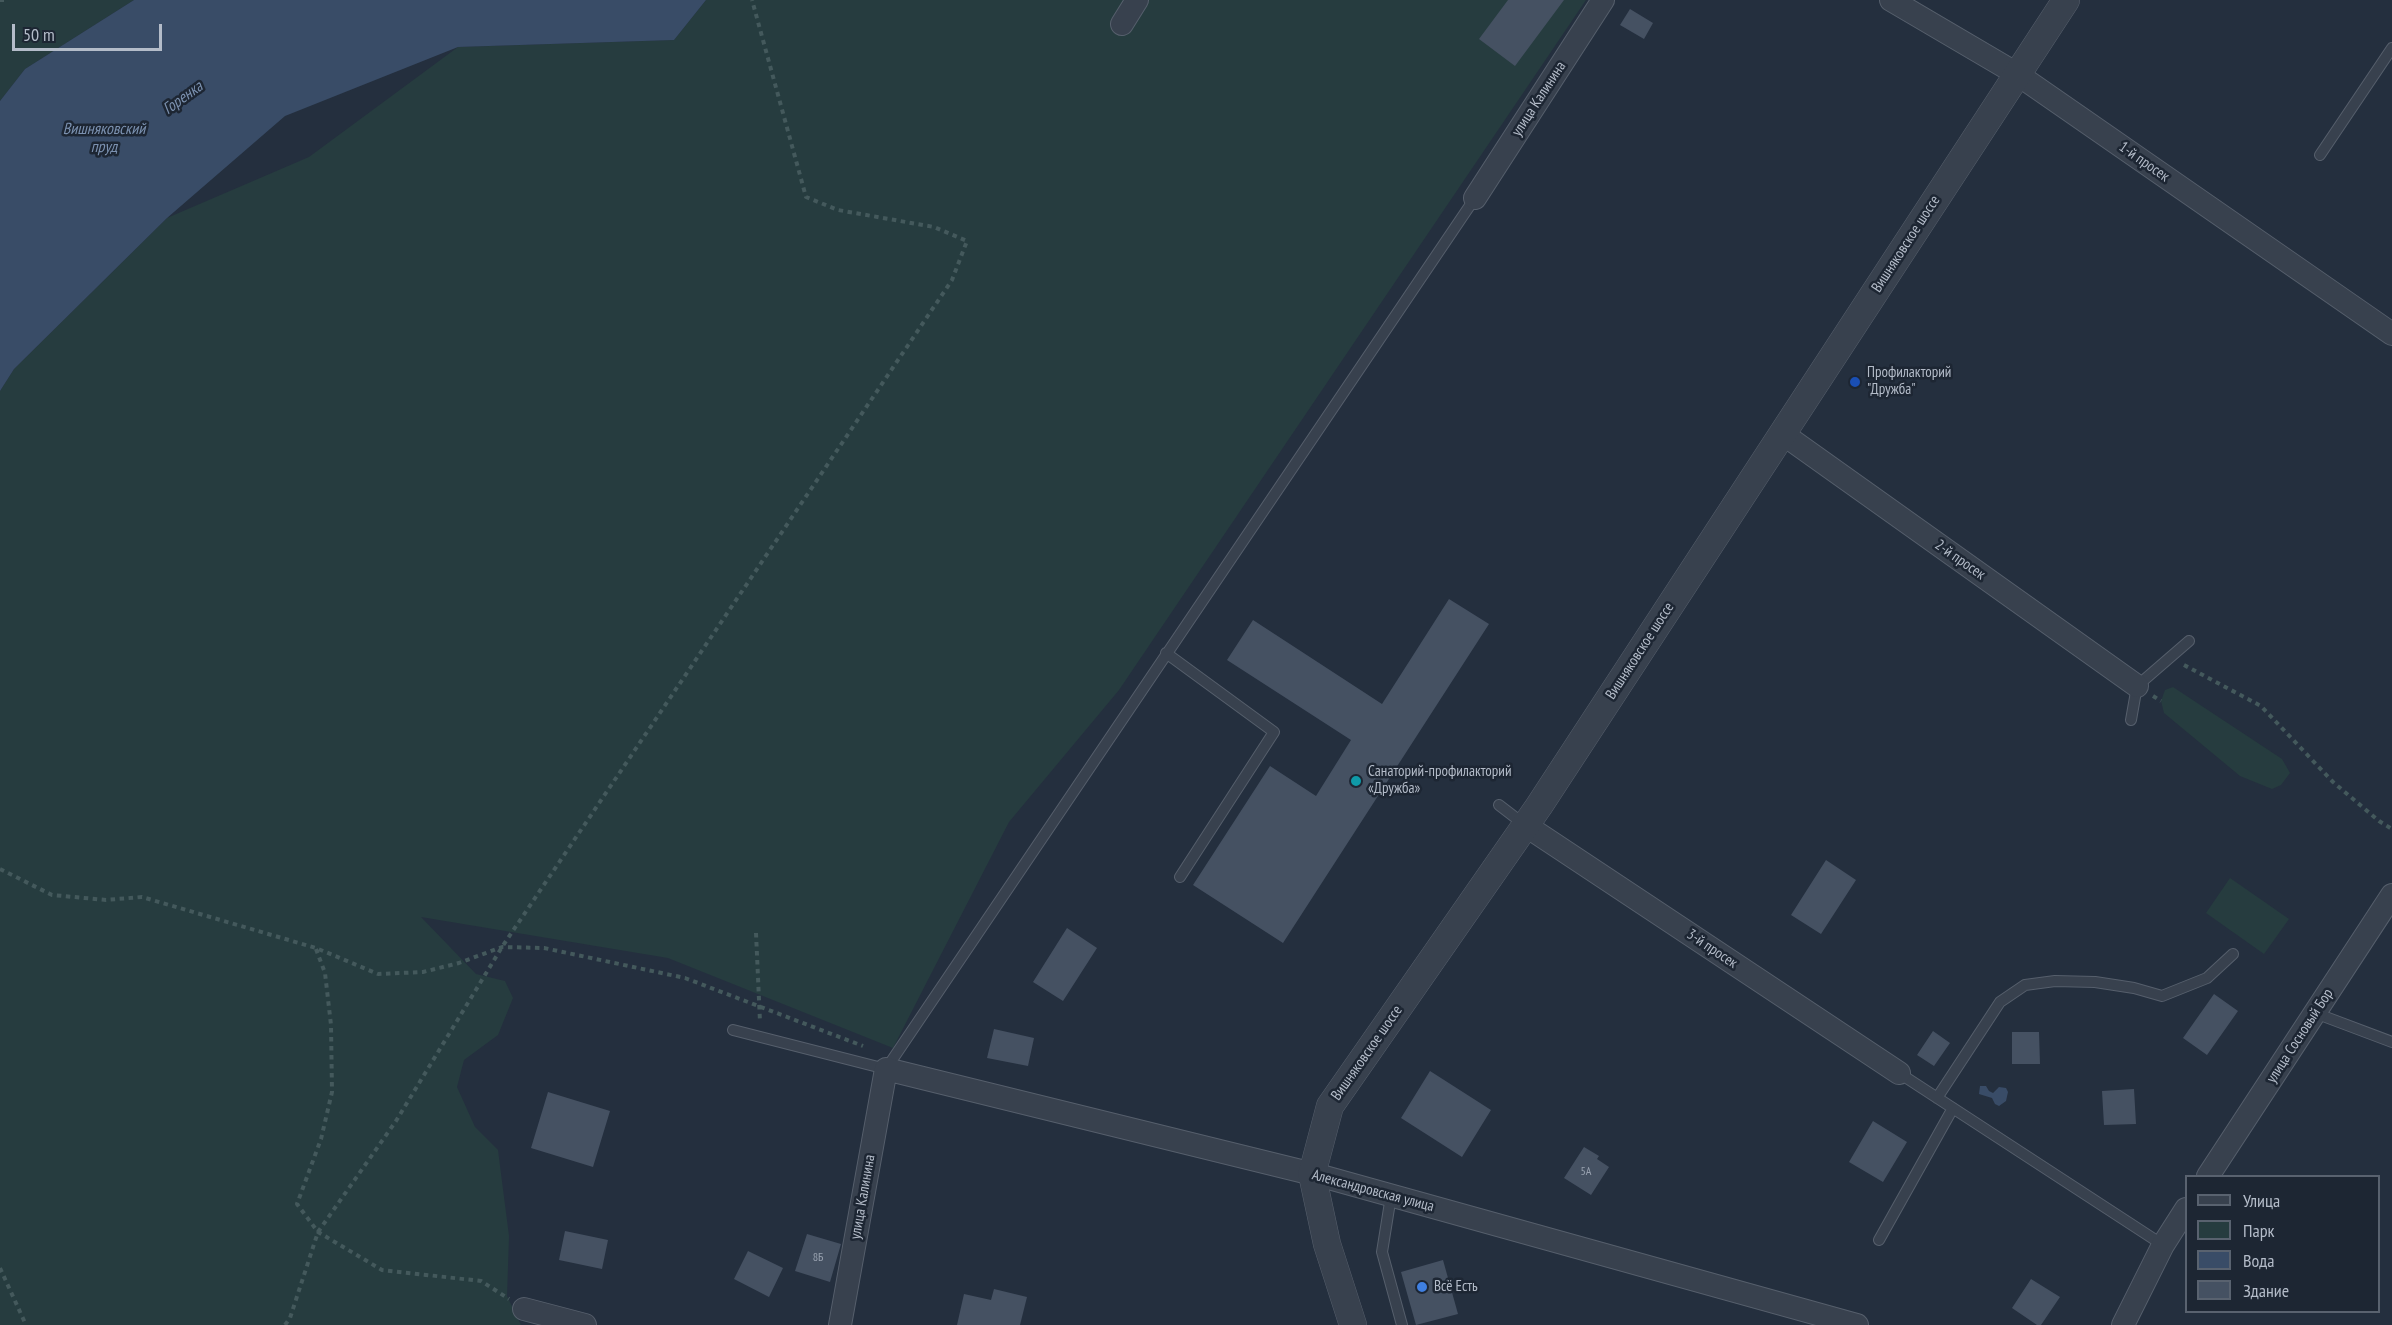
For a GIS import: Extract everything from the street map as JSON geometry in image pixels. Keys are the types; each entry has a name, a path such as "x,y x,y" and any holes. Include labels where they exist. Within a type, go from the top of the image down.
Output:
{"street":[{"path":"1122,24 1137,0"},
{"name":"улица Калинина","path":"1475,198 1603,0"},
{"name":"1-й просек","path":"1891,0 2017,74 2392,334"},
{"name":"Вишняковское шоссе","path":"1353,1325 1327,1244 1312,1174 1330,1106 1526,825 2066,0"},
{"name":"2-й просек","path":"1783,434 2137,686"},
{"name":"3-й просек","path":"1526,825 1899,1073"},
{"name":"улица Сосновый Бор","path":"2209,1175 2392,895"},
{"name":"улица Калинина","path":"840,1325 886,1069"},
{"name":"Александровская улица","path":"886,1069 1312,1174 1857,1325"},
{"path":"2123,1325 2163,1245 2185,1212"},
{"path":"524,1309 585,1325"}],"lane":[{"path":"2320,155 2392,48"},
{"path":"733,1030 886,1069 1475,198"},
{"path":"2131,720 2137,686 2190,642"},
{"path":"1167,653 1274,732 1180,877"},
{"path":"1499,805 1526,825"},
{"path":"1937,1098 2000,1002 2025,985 2055,981 2095,982 2134,988 2162,996 2207,978 2233,954"},
{"path":"2315,1013 2392,1042"},
{"path":"1899,1073 2163,1245"},
{"path":"1879,1240 1953,1108"},
{"path":"1391,1196 1382,1252 1402,1325"}],"path":[{"path":"285,1325 290,1317 318,1232 396,1121 502,947 952,280 967,241 934,227 838,210 806,197 752,0"},
{"path":"2170,657 2261,706 2333,782 2379,821 2392,829"},
{"path":"0,869 52,895 106,900 142,897 316,948 378,974 432,970 502,947 544,948 685,978 881,1053 886,1069"},
{"path":"756,933 760,1022"},
{"path":"316,948 325,974 331,1025 332,1092 321,1139 297,1204 318,1232 382,1270 481,1281 524,1309"},
{"path":"0,1268 26,1325"}],"green space":[{"path":"0,0 134,0 25,69 0,101"},
{"path":"706,0 1586,0 1119,690 1009,822 893,1048 668,958 421,917 476,974 505,981 513,998 498,1035 464,1060 457,1087 475,1127 498,1150 509,1236 507,1296 521,1325 0,1325 0,391 14,369 167,218 309,157 458,47 674,40"},
{"path":"2173,687 2282,759 2290,773 2281,785 2272,789 2240,776 2164,713 2161,701 2165,690"},
{"path":"2230,878 2289,919 2264,954 2206,913"}],"water":[{"name":"Вишняковский пруд","path":"134,0 706,0 674,40 458,47 285,116 167,218 14,369 0,391 0,101 25,69"},
{"path":"1980,1086 1986,1086 1993,1093 1999,1087 2006,1088 2008,1092 2006,1101 1999,1106 1995,1104 1992,1098 1979,1094"}],"building":[{"path":"1508,0 1564,0 1515,66 1479,39"},
{"path":"1630,9 1653,23 1644,39 1620,25"},
{"name":"Санаторий-профилакторий «Дружба»","path":"1449,599 1489,624 1283,943 1193,885 1270,766 1316,796 1351,740 1227,660 1253,620 1382,704"},
{"path":"1826,860 1856,880 1821,934 1791,915"},
{"path":"1067,928 1097,948 1063,1001 1033,982"},
{"path":"2214,994 2238,1011 2207,1055 2183,1038"},
{"path":"994,1029 1034,1038 1028,1066 987,1058"},
{"path":"1933,1031 1950,1043 1934,1066 1917,1055"},
{"path":"2012,1032 2039,1032 2040,1064 2012,1064"},
{"path":"1430,1071 1491,1110 1462,1157 1401,1118"},
{"path":"2134,1089 2136,1124 2104,1125 2102,1091"},
{"path":"548,1092 610,1111 593,1167 531,1148"},
{"path":"1873,1121 1907,1142 1883,1182 1849,1162"},
{"path":"1584,1147 1599,1156 1597,1159 1609,1167 1591,1195 1564,1178"},
{"path":"565,1231 608,1240 602,1269 559,1260"},
{"path":"807,1234 841,1244 830,1282 795,1271"},
{"path":"748,1251 783,1268 769,1297 734,1279"},
{"path":"1443,1260 1458,1314 1416,1325 1401,1272"},
{"path":"2031,1279 2060,1297 2041,1325 2037,1325 2012,1308"},
{"path":"994,1289 1027,1297 1020,1325 957,1325 964,1294 991,1300"}],"place":[{"name":"Профилакторий \"Дружба\"","path":"1855,382"},
{"name":"Санаторий-профилакторий «Дружба»","path":"1356,781"},
{"name":"Всё Есть","path":"1422,1287"}],"water label":[{"name":"Горенка","path":"183,98"}]}
